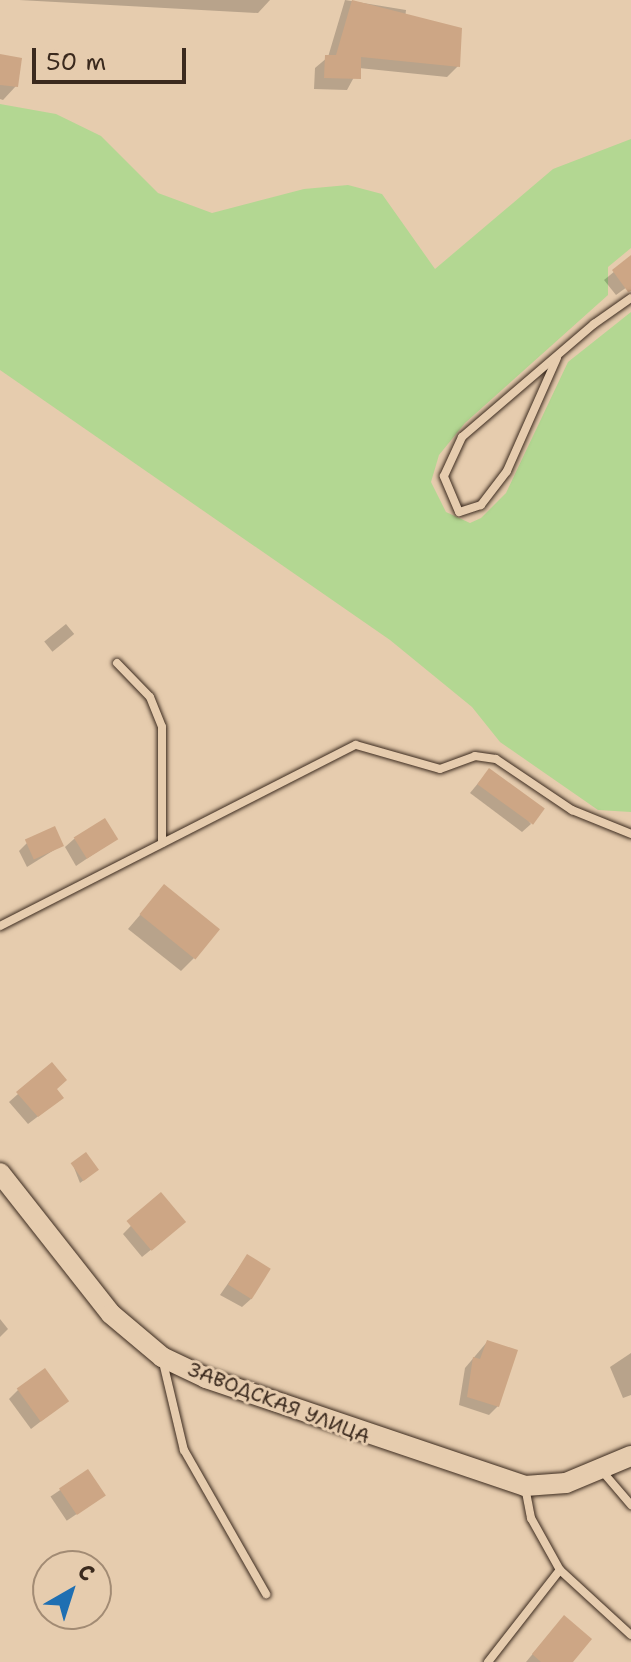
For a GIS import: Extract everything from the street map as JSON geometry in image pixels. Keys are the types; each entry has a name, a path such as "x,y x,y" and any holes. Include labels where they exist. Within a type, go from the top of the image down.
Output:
{"street":[{"name":"ЗАВОДСКАЯ УЛИЦА","path":"2,1182 111,1314 162,1357 443,1463 525,1486 602,1471 631,1456"}],"lane":[{"path":"557,358 507,471 481,505 459,512 444,476 455,447 557,358 631,298"},
{"path":"117,663 150,697 162,727 162,843"},
{"path":"0,926 356,745 440,769 475,756 496,759 572,810 631,834"},
{"path":"162,1357 184,1450 266,1594"},
{"path":"602,1471 631,1505"},
{"path":"525,1486 531,1518 560,1570 631,1635"},
{"path":"488,1662 560,1570"}],"green space":[{"path":"0,104 56,114 101,136 158,193 212,213 304,189 348,185 382,194 435,269 553,169 631,139 631,248 608,267 608,295 465,423 439,455 431,482 446,512 470,523 481,518 506,493 568,362 631,312 631,812 598,810 500,742 472,707 390,640 0,370"}],"building":[{"path":"352,0 462,28 460,67 361,57 361,79 324,78 325,55 336,55"},
{"path":"0,54 22,58 18,87 0,85"},
{"path":"631,255 631,291 628,292 612,270"},
{"path":"489,768 545,809 533,825 477,784"},
{"path":"105,818 118,839 87,859 74,838"},
{"path":"55,826 64,846 34,860 25,839"},
{"path":"164,884 220,929 195,960 139,914"},
{"path":"52,1062 67,1080 57,1089 64,1098 38,1117 16,1092"},
{"path":"86,1152 99,1170 84,1181 71,1163"},
{"path":"161,1192 186,1222 152,1251 127,1221"},
{"path":"247,1254 271,1269 252,1299 228,1285"},
{"path":"487,1340 518,1350 499,1407 467,1397 473,1357 480,1359"},
{"path":"45,1368 69,1401 41,1422 17,1389"},
{"path":"88,1469 106,1496 77,1515 59,1489"},
{"path":"564,1615 592,1639 573,1662 541,1662 532,1654"}]}
